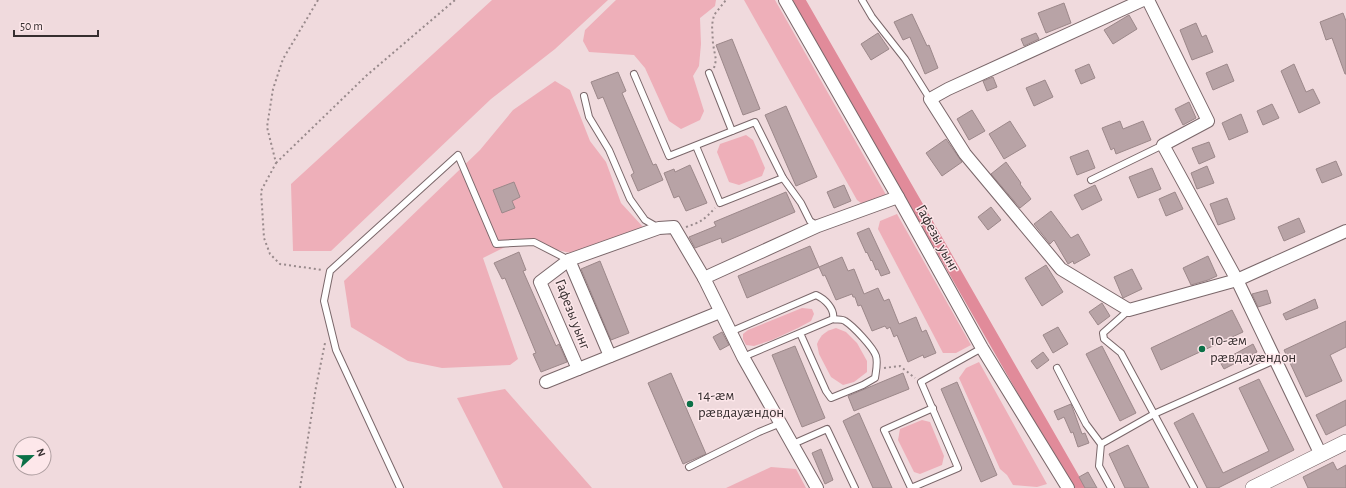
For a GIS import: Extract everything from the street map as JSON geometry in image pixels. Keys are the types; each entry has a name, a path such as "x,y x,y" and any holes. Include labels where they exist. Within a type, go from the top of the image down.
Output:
{"street":[{"name":"Гафезы уынг","path":"785,0 898,197 982,348 1068,488"},
{"path":"1143,0 1130,3 948,89 930,99 964,154 1061,269 1129,310 1237,280 1346,231"},
{"path":"1148,0 1208,121 1163,145 1237,280 1320,455"},
{"path":"704,278 818,226 898,197"},
{"name":"Гафезы уынг","path":"578,369 540,282 569,260 659,228 674,227 680,236"},
{"path":"680,236 704,278 743,357 817,488"},
{"path":"569,260 610,356"},
{"path":"546,382 720,312"},
{"path":"1253,488 1346,442"}],"lane":[{"path":"862,0 872,17 905,60 930,99"},
{"path":"634,74 669,156 755,122 783,178 801,203 810,221 818,226"},
{"path":"709,74 732,131"},
{"path":"584,96 589,117 609,150 630,199 645,220 659,228"},
{"path":"1091,180 1163,145"},
{"path":"696,146 720,203 783,178"},
{"path":"400,488 336,350 324,301 330,271 458,155 496,244 534,242 569,260"},
{"path":"730,332 816,295 821,297 830,308 834,314 833,319"},
{"path":"1129,310 1103,333 1104,339 1121,353 1194,488"},
{"path":"743,357 833,319 844,320 855,329 876,356 875,378 863,385 831,398 826,391 800,333"},
{"path":"933,408 884,430 911,488 958,468 933,408 921,382 982,348"},
{"path":"1101,444 1154,414 1275,360"},
{"path":"1057,368 1086,424 1101,444 1099,466 1111,488"},
{"path":"689,467 759,432 781,423"},
{"path":"792,444 827,429 855,488"}],"path":[{"path":"276,163 267,127 273,89 283,59 318,0"},
{"path":"330,271 280,264 270,254 264,238 261,191 276,163 366,76 455,0"},
{"path":"709,74 714,68 716,60 712,39 712,24 714,15 726,0"},
{"path":"680,236 687,227 704,220 720,203"},
{"path":"300,488 316,387 330,323"},
{"path":"876,369 900,366 921,382"}],"shaded area":[{"path":"492,0 608,0 555,49 491,99 331,251 293,251 291,184"},
{"path":"616,0 716,0 715,6 700,18 701,44 699,66 693,76 704,111 700,120 681,129 669,121 645,68 634,55 589,52 583,41 585,30"},
{"path":"744,0 775,0 889,200 869,209 857,200"},
{"path":"555,81 570,90 590,141 606,162 621,203 644,228 584,256 517,241 483,258 518,359 510,365 442,368 408,361 351,327 344,281 480,150 513,110"},
{"path":"746,135 753,140 765,168 762,176 739,185 729,182 717,152 720,144"},
{"path":"897,214 971,345 956,353 943,353 878,229 880,221"},
{"path":"802,308 812,309 814,314 811,321 772,340 754,346 746,345 743,339 743,334 748,330"},
{"path":"836,328 846,332 857,343 867,361 867,372 854,382 843,385 831,377 819,354 817,344 824,333"},
{"path":"979,362 1047,484 1037,487 1013,485 1007,475 1000,469 959,378 966,368"},
{"path":"505,389 592,488 503,488 457,398"},
{"path":"922,420 930,422 944,456 942,465 920,474 914,472 898,440 900,429"},
{"path":"771,467 796,469 806,488 726,488"}],"building":[{"path":"1064,3 1071,23 1046,33 1038,13"},
{"path":"1343,13 1346,21 1346,74 1332,38 1326,40 1320,22"},
{"path":"912,14 927,46 929,45 938,68 925,74 910,37 903,40 894,22"},
{"path":"1129,15 1137,29 1113,44 1104,30"},
{"path":"1196,23 1202,37 1206,35 1213,52 1192,60 1180,30"},
{"path":"878,33 889,49 871,60 861,44"},
{"path":"1036,33 1039,39 1024,46 1021,39"},
{"path":"732,39 760,109 743,115 716,45"},
{"path":"1089,64 1095,78 1081,84 1075,70"},
{"path":"1227,64 1234,81 1213,90 1206,73"},
{"path":"1294,64 1306,92 1313,89 1320,103 1299,113 1281,71"},
{"path":"618,72 626,91 622,93 653,165 656,164 663,180 638,191 631,175 634,173 603,97 598,99 591,82"},
{"path":"993,77 997,87 987,91 983,81"},
{"path":"1045,80 1053,97 1034,106 1026,88"},
{"path":"1189,102 1196,118 1183,125 1175,109"},
{"path":"1272,104 1279,118 1263,125 1257,111"},
{"path":"786,106 817,177 796,186 765,115"},
{"path":"972,110 985,131 969,140 957,119"},
{"path":"1241,114 1248,132 1229,140 1222,123"},
{"path":"1010,121 1026,146 1004,159 989,134"},
{"path":"1120,121 1123,129 1143,121 1151,140 1116,154 1114,148 1111,150 1102,128"},
{"path":"946,139 962,162 942,176 926,153"},
{"path":"1209,142 1215,157 1199,164 1192,148"},
{"path":"1088,150 1095,168 1077,175 1070,157"},
{"path":"1336,161 1342,175 1322,183 1316,169"},
{"path":"1006,162 1031,199 1020,208 991,174"},
{"path":"690,165 707,203 686,211 679,196 674,198 664,173 674,169 675,172"},
{"path":"1207,166 1214,183 1197,189 1191,173"},
{"path":"1152,168 1161,189 1138,198 1129,177"},
{"path":"514,182 520,197 512,201 515,208 502,213 493,190"},
{"path":"844,185 851,201 834,208 827,192"},
{"path":"1095,185 1102,200 1082,210 1074,195"},
{"path":"786,192 795,212 722,243 721,238 695,248 689,237 716,226 714,222"},
{"path":"1175,192 1183,209 1166,216 1159,199"},
{"path":"1227,198 1235,219 1218,225 1210,204"},
{"path":"991,207 1001,220 988,230 978,217"},
{"path":"1051,211 1071,238 1078,234 1090,255 1074,264 1073,261 1068,264 1054,240 1050,244 1034,224"},
{"path":"1299,218 1305,232 1284,241 1278,227"},
{"path":"869,228 890,273 881,276 878,269 876,270 867,252 866,253 857,233"},
{"path":"810,246 819,267 747,298 738,276"},
{"path":"519,252 526,270 523,271 556,346 559,344 567,362 541,372 533,354 536,353 505,278 502,279 494,263"},
{"path":"1208,256 1217,276 1191,285 1183,268"},
{"path":"842,257 848,271 854,269 864,294 878,288 884,301 889,299 899,324 916,317 922,332 926,330 936,353 924,358 923,355 908,362 897,335 894,337 890,327 887,329 885,326 872,331 861,305 858,306 855,297 853,297 852,294 836,300 825,275 823,276 819,267"},
{"path":"600,261 629,333 611,340 581,269"},
{"path":"1046,265 1063,292 1042,306 1025,278"},
{"path":"1132,269 1142,289 1123,298 1114,277"},
{"path":"1267,290 1271,303 1258,307 1252,294"},
{"path":"1315,299 1318,308 1286,320 1283,314"},
{"path":"1102,303 1110,316 1098,325 1089,312"},
{"path":"1232,310 1243,332 1161,370 1151,348"},
{"path":"1346,321 1346,347 1330,355 1342,381 1306,397 1284,350"},
{"path":"1058,327 1068,344 1053,353 1043,335"},
{"path":"722,332 729,345 720,350 713,337"},
{"path":"1253,344 1257,352 1224,369 1220,362"},
{"path":"795,346 825,418 802,427 772,355"},
{"path":"1102,346 1136,413 1120,421 1086,354"},
{"path":"1043,352 1049,360 1037,369 1031,361"},
{"path":"671,373 706,454 683,464 648,383"},
{"path":"903,373 909,389 854,411 848,396"},
{"path":"1259,379 1294,450 1218,488 1207,488 1174,423 1193,413 1223,473 1269,451 1239,388"},
{"path":"957,382 997,475 981,482 941,389"},
{"path":"1346,400 1346,425 1326,435 1316,415"},
{"path":"1071,404 1082,434 1085,433 1089,443 1078,447 1073,432 1071,433 1064,417 1058,420 1054,411"},
{"path":"859,413 892,488 873,488 843,421"},
{"path":"1128,445 1149,488 1125,488 1109,454"},
{"path":"821,449 833,480 825,484 812,453"},
{"path":"1333,462 1337,470 1346,465 1346,488 1308,488 1303,477"},
{"path":"1088,472 1097,488 1085,488 1079,477"}],"waterway":[{"path":"799,0 1079,488"}],"place":[{"name":"10-æм рӕвдауӕндон","path":"1202,349"},
{"name":"14-æм рӕвдауӕндон","path":"690,404"}]}
